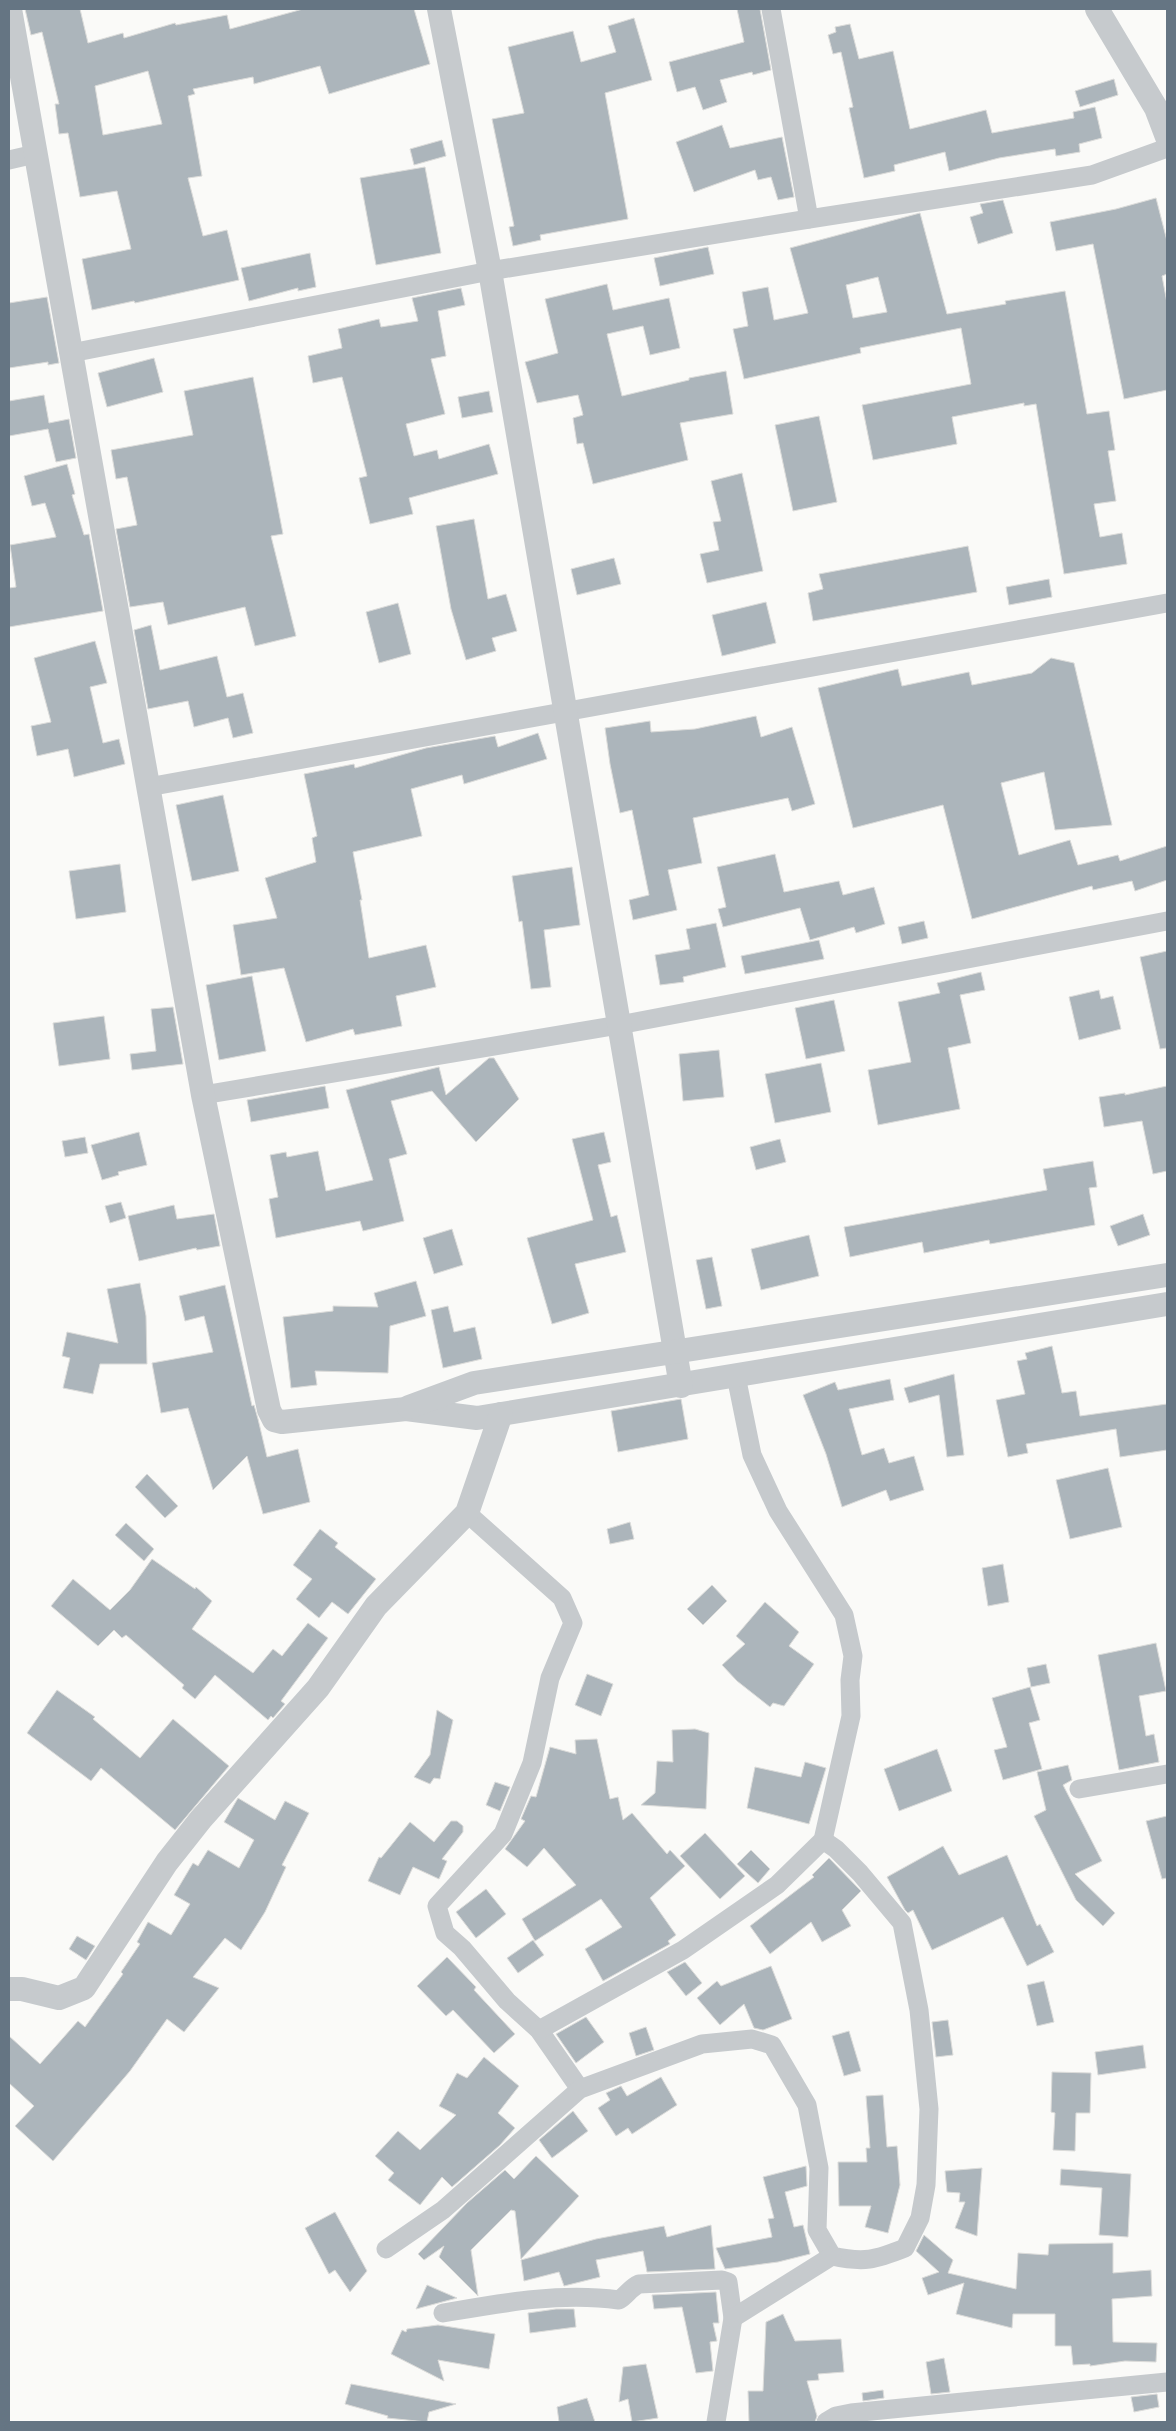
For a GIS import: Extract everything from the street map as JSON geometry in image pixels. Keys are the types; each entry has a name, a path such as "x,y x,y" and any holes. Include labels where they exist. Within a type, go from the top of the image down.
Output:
{"street":[{"path":"10,9 203,1095 269,1410 274,1420 282,1422 406,1409 477,1418 681,1386 1167,1304"},
{"path":"439,9 490,271 564,712 681,1386"},
{"path":"771,9 809,218"},
{"path":"1097,9 1156,108 1167,137"},
{"path":"71,353 490,271 809,218 1092,175 1167,148"},
{"path":"9,160 36,154"},
{"path":"148,787 935,643 1167,603"},
{"path":"203,1095 619,1025 1167,921"},
{"path":"406,1409 474,1383 1167,1275"},
{"path":"539,2030 683,1950 777,1885 823,1840 851,1716 850,1680 853,1656 844,1615 778,1511 752,1455 736,1376"},
{"path":"9,1989 22,1989 59,1998 84,1988 167,1862 201,1819 318,1688 376,1606 467,1513 501,1414"},
{"path":"467,1513 562,1598 572,1623 550,1678 532,1763 503,1834 437,1906 445,1933 462,1948 507,2001 539,2030 580,2089"},
{"path":"1079,1789 1167,1774"},
{"path":"732,2318 832,2256 855,2261 877,2259 904,2248 920,2218 926,2185 929,2110 919,2010 902,1923 860,1873 836,1849 823,1840"},
{"path":"386,2249 443,2210 580,2089 702,2044 752,2039 772,2045 807,2105 819,2168 817,2230 832,2256"},
{"path":"443,2313 511,2302 566,2297 619,2300 626,2295 630,2288 639,2284 722,2280 728,2282 732,2318 716,2422"},
{"path":"826,2422 836,2416 851,2412 1167,2382"}],"building":[{"path":"25,9 80,9 88,43 123,33 124,38 175,23 176,25 227,15 230,29 303,9 414,9 430,64 329,94 320,66 254,84 253,77 193,89 195,94 188,96 202,176 188,178 203,236 227,230 239,280 135,303 134,301 92,310 82,259 131,249 117,191 80,197 68,133 59,134 55,104 59,104 42,32 31,35","holes":["148,71 162,124 103,135 95,86"]},
{"path":"737,9 760,9 771,70 753,75 752,72 720,80 727,102 703,110 695,87 677,92 669,62 744,42"},
{"path":"634,18 652,80 605,93 628,219 540,235 541,240 513,246 509,227 514,226 492,119 524,113 508,47 573,31 581,62 616,52 608,26"},
{"path":"850,24 859,59 893,51 910,129 986,110 992,133 1074,118 1073,112 1095,107 1102,138 1079,144 1080,152 1056,156 1055,149 999,158 949,171 945,152 894,165 895,171 864,178 849,108 853,107 841,52 833,54 828,35 836,32 835,27"},
{"path":"1114,79 1118,95 1080,107 1075,91"},
{"path":"722,125 730,148 782,137 794,197 778,200 771,177 758,180 755,170 694,192 676,142"},
{"path":"442,140 446,156 414,165 410,149"},
{"path":"425,167 441,253 376,265 360,178"},
{"path":"1156,198 1167,241 1167,274 1162,276 1167,303 1167,390 1124,399 1093,244 1056,251 1050,222 1116,209"},
{"path":"1003,200 1013,233 978,244 970,217 983,213 980,204"},
{"path":"920,213 947,314 1006,304 1005,301 1065,291 1087,414 1109,411 1115,450 1108,451 1116,501 1094,504 1100,537 1122,533 1127,564 1064,574 1036,404 1024,406 1024,403 952,417 957,444 873,460 862,405 971,384 961,328 860,348 861,353 744,379 733,329 748,326 742,292 768,287 774,320 808,313 790,248","holes":["878,277 887,312 853,318 846,285"]},
{"path":"708,247 714,274 660,286 654,258"},
{"path":"310,253 316,287 298,291 298,288 249,301 241,268"},
{"path":"607,284 613,310 669,298 680,348 650,355 643,326 607,334 622,396 689,380 689,378 726,371 733,414 680,423 688,460 593,484 583,443 577,444 573,418 583,415 578,395 537,403 525,362 558,353 545,299"},
{"path":"461,288 465,305 438,311 446,356 431,359 445,414 406,424 414,456 437,450 439,459 489,444 498,474 409,498 413,514 370,524 359,478 367,476 342,377 313,383 308,356 342,348 338,329 379,319 381,327 418,321 412,298"},
{"path":"47,297 59,363 48,365 48,362 9,368 9,303"},
{"path":"154,358 163,392 107,407 98,373"},
{"path":"253,377 283,534 271,536 296,636 255,646 245,607 168,625 163,602 130,607 116,529 137,525 127,477 116,479 111,450 193,435 184,391"},
{"path":"489,391 493,412 462,418 458,397"},
{"path":"44,395 49,423 69,419 76,458 56,462 48,429 9,436 9,401"},
{"path":"819,416 837,502 793,511 775,425"},
{"path":"67,464 75,494 72,495 84,535 89,534 103,611 9,627 9,588 16,587 10,545 56,537 45,503 32,506 24,476"},
{"path":"742,473 763,571 707,583 700,554 719,550 713,522 721,521 711,481"},
{"path":"474,519 488,599 506,594 517,631 492,638 496,651 466,660 451,609 436,526"},
{"path":"968,546 977,592 813,621 808,593 823,589 819,574"},
{"path":"614,558 621,584 577,595 571,569"},
{"path":"1049,579 1052,597 1009,605 1006,587"},
{"path":"766,602 776,643 722,656 712,615"},
{"path":"398,603 411,654 379,663 366,612"},
{"path":"151,625 160,670 217,656 227,697 243,693 253,733 233,738 228,718 194,727 188,701 148,709 134,630"},
{"path":"95,641 107,683 90,687 103,743 119,739 125,764 74,777 68,749 37,756 31,726 51,722 34,658"},
{"path":"1051,658 1074,663 1112,825 1055,830 1044,772 1001,783 1019,855 1070,840 1078,865 1118,855 1120,861 1167,846 1167,880 1135,891 1132,881 1093,890 1092,886 972,919 943,805 853,828 818,688 898,669 902,686 969,672 972,685 1032,673"},
{"path":"756,716 761,737 792,727 815,804 792,811 788,798 693,818 702,863 668,870 677,910 633,920 629,900 649,895 632,810 620,813 605,728 650,721 651,732 695,729"},
{"path":"538,733 547,759 464,784 462,775 411,789 422,836 353,852 362,900 360,900 369,958 426,945 436,987 396,996 402,1026 355,1035 353,1029 306,1042 284,968 241,975 233,925 277,918 265,878 316,862 312,838 317,836 304,774 354,764 355,768 426,748 495,736 498,747"},
{"path":"223,795 239,871 192,881 176,805"},
{"path":"775,854 784,892 839,881 843,895 874,887 885,924 856,933 854,927 810,940 800,908 723,927 718,909 726,907 717,867"},
{"path":"120,864 126,912 76,919 69,871"},
{"path":"572,867 580,925 544,930 551,987 531,989 522,921 519,922 512,876"},
{"path":"924,921 928,938 902,944 898,927"},
{"path":"716,923 726,967 683,977 684,982 660,985 655,955 690,949 686,929"},
{"path":"819,940 824,959 745,974 741,956"},
{"path":"1167,951 1167,1048 1160,1049 1140,957"},
{"path":"981,972 985,990 960,995 971,1043 948,1048 960,1109 878,1125 868,1070 911,1062 898,1002 940,993 937,983"},
{"path":"252,976 266,1051 219,1060 206,985"},
{"path":"1099,990 1101,999 1113,996 1121,1029 1079,1040 1069,997"},
{"path":"834,1000 845,1051 806,1059 795,1008"},
{"path":"173,1007 183,1064 132,1070 130,1054 156,1051 151,1009"},
{"path":"104,1016 110,1059 59,1066 53,1023"},
{"path":"719,1050 724,1097 683,1101 679,1054"},
{"path":"489,1058 494,1058 519,1099 476,1142 432,1091 391,1101 407,1154 389,1159 404,1221 363,1231 360,1221 276,1238 269,1199 278,1197 270,1155 286,1152 287,1157 318,1151 326,1191 373,1180 346,1090 439,1067 446,1095"},
{"path":"821,1063 831,1112 775,1123 765,1074"},
{"path":"325,1086 329,1108 251,1122 247,1100"},
{"path":"1167,1086 1167,1171 1153,1174 1142,1121 1104,1127 1099,1097 1125,1093 1125,1095"},
{"path":"139,1132 147,1165 118,1172 119,1175 102,1180 91,1145"},
{"path":"604,1132 611,1162 598,1165 611,1217 617,1215 626,1252 575,1264 589,1313 552,1324 527,1238 593,1220 572,1139"},
{"path":"85,1137 88,1153 65,1157 62,1141"},
{"path":"780,1139 786,1162 756,1170 750,1147"},
{"path":"1093,1161 1097,1187 1089,1188 1095,1225 990,1244 989,1240 924,1253 922,1242 850,1257 844,1227 1047,1190 1043,1169"},
{"path":"121,1202 126,1218 110,1223 105,1206"},
{"path":"174,1205 177,1219 214,1214 220,1246 197,1250 196,1248 139,1261 128,1216"},
{"path":"1143,1214 1150,1235 1118,1246 1110,1226"},
{"path":"452,1229 463,1265 434,1274 423,1238"},
{"path":"809,1235 819,1276 761,1290 751,1249"},
{"path":"712,1257 722,1306 706,1309 696,1260"},
{"path":"416,1281 426,1316 390,1326 388,1373 315,1371 317,1385 291,1388 283,1317 333,1311 333,1306 378,1307 374,1293"},
{"path":"140,1283 146,1316 147,1364 100,1364 93,1394 63,1388 70,1358 62,1356 67,1332 118,1343 107,1289"},
{"path":"225,1285 252,1406 254,1405 267,1457 298,1449 310,1502 263,1514 247,1456 213,1490 188,1408 161,1413 152,1363 213,1352 204,1316 185,1321 179,1296"},
{"path":"448,1306 454,1332 475,1327 482,1359 443,1368 431,1310"},
{"path":"1052,1346 1062,1393 1076,1391 1080,1416 1167,1404 1167,1450 1120,1457 1116,1429 1026,1444 1028,1453 1008,1457 996,1400 1025,1394 1017,1361 1027,1359 1025,1353"},
{"path":"954,1374 964,1455 947,1457 939,1395 909,1403 904,1388"},
{"path":"890,1379 894,1400 849,1409 862,1455 884,1448 889,1463 914,1456 924,1490 890,1501 886,1490 842,1507 826,1454 803,1395 835,1382 838,1390"},
{"path":"681,1399 688,1439 618,1452 611,1411"},
{"path":"1108,1468 1122,1527 1070,1539 1056,1480"},
{"path":"147,1474 178,1506 165,1518 135,1487"},
{"path":"630,1522 634,1539 610,1544 607,1529"},
{"path":"126,1523 154,1549 144,1561 115,1535"},
{"path":"320,1529 338,1543 335,1547 376,1579 348,1614 332,1602 319,1618 296,1599 312,1579 293,1565"},
{"path":"152,1559 195,1589 196,1587 212,1601 192,1629 253,1673 273,1649 282,1656 308,1623 328,1638 281,1701 285,1704 273,1718 271,1716 268,1720 215,1675 195,1699 182,1688 184,1685 126,1635 122,1638 114,1630 98,1646 51,1606 73,1579 110,1610 130,1590"},
{"path":"1003,1564 1009,1602 988,1606 982,1568"},
{"path":"712,1585 727,1601 703,1625 687,1609"},
{"path":"765,1602 799,1632 789,1646 814,1664 784,1706 773,1703 770,1707 737,1681 722,1665 745,1644 736,1636"},
{"path":"1156,1643 1166,1691 1139,1696 1146,1736 1154,1734 1159,1762 1119,1770 1098,1655"},
{"path":"1046,1664 1050,1683 1031,1687 1027,1668"},
{"path":"587,1674 613,1684 601,1716 575,1705"},
{"path":"1030,1687 1040,1720 1029,1723 1042,1769 1003,1780 994,1750 1007,1747 992,1698"},
{"path":"57,1690 95,1717 93,1719 140,1758 173,1719 229,1766 175,1830 101,1768 91,1781 27,1733"},
{"path":"437,1710 453,1720 440,1779 434,1778 430,1784 414,1777 430,1755"},
{"path":"695,1729 709,1733 706,1809 641,1805 655,1793 657,1761 673,1762 672,1730"},
{"path":"597,1739 610,1799 618,1797 623,1820 632,1813 667,1854 670,1850 685,1866 650,1898 676,1935 668,1941 670,1944 603,1981 585,1949 622,1927 601,1899 535,1941 522,1919 576,1885 544,1848 527,1867 505,1849 525,1821 521,1819 531,1796 536,1797 550,1747 576,1754 575,1740"},
{"path":"937,1749 952,1791 899,1811 884,1769"},
{"path":"805,1762 826,1768 809,1824 747,1808 755,1767 801,1777"},
{"path":"1068,1765 1072,1780 1063,1785 1102,1861 1075,1874 1115,1913 1103,1926 1076,1900 1034,1816 1046,1810 1037,1772"},
{"path":"495,1782 510,1787 500,1811 486,1805"},
{"path":"238,1798 275,1820 285,1801 309,1813 282,1865 286,1867 265,1912 241,1950 225,1938 193,1977 219,1988 184,2032 167,2019 130,2071 53,2161 15,2126 34,2106 9,2083 9,2036 40,2064 78,2021 85,2027 123,1974 121,1972 140,1944 137,1942 148,1922 171,1935 190,1904 174,1895 193,1863 198,1866 208,1850 239,1868 254,1840 224,1822"},
{"path":"1167,1816 1167,1878 1162,1879 1146,1821"},
{"path":"451,1821 457,1821 463,1826 463,1832 442,1859 447,1861 439,1879 413,1867 400,1895 368,1881 379,1857 381,1858 410,1822 434,1842"},
{"path":"705,1833 745,1876 720,1899 680,1856"},
{"path":"943,1846 959,1875 1007,1855 1037,1926 1040,1924 1054,1952 1027,1966 1003,1917 932,1950 913,1910 908,1913 905,1910 887,1877"},
{"path":"751,1850 770,1869 758,1883 737,1864"},
{"path":"829,1858 861,1891 842,1910 851,1926 822,1942 811,1922 770,1954 750,1926 814,1877 812,1875"},
{"path":"486,1889 506,1914 476,1938 456,1912"},
{"path":"77,1936 95,1946 86,1960 69,1949"},
{"path":"533,1940 544,1955 518,1973 507,1958"},
{"path":"447,1957 476,1987 474,1990 515,2034 494,2053 453,2010 446,2016 417,1986"},
{"path":"685,1962 702,1983 686,1996 667,1972"},
{"path":"771,1966 792,2019 763,2030 754,2028 744,2004 720,2025 697,1998 717,1981 721,1986"},
{"path":"1044,1981 1054,2022 1037,2026 1027,1985"},
{"path":"586,2017 604,2042 576,2063 556,2034"},
{"path":"948,2020 953,2055 936,2057 932,2022"},
{"path":"646,2027 654,2050 636,2056 629,2033"},
{"path":"849,2031 861,2071 844,2076 832,2036"},
{"path":"1143,2045 1146,2068 1098,2075 1095,2052"},
{"path":"484,2057 519,2086 498,2113 515,2128 500,2145 452,2187 442,2177 420,2205 388,2180 394,2173 375,2156 398,2131 420,2150 456,2115 439,2106 457,2073 467,2078"},
{"path":"1052,2072 1091,2073 1090,2113 1076,2113 1075,2151 1053,2150 1055,2113 1051,2112"},
{"path":"661,2077 677,2105 632,2134 628,2128 616,2136 598,2108 610,2100 606,2093 621,2086 627,2096"},
{"path":"883,2095 887,2147 897,2146 900,2185 888,2233 865,2227 871,2206 839,2206 838,2162 867,2162 866,2148 870,2148 866,2096"},
{"path":"573,2111 588,2131 552,2158 539,2140"},
{"path":"536,2156 579,2196 521,2259 515,2211 511,2210 471,2250 478,2296 439,2257 444,2246 424,2260 418,2254 467,2203 505,2170 514,2179"},
{"path":"806,2166 807,2186 785,2192 794,2227 803,2225 810,2254 778,2262 725,2269 716,2248 772,2237 768,2219 774,2218 763,2177"},
{"path":"982,2168 977,2236 955,2228 965,2202 959,2202 960,2193 947,2192 945,2171"},
{"path":"1061,2169 1131,2174 1128,2237 1099,2235 1102,2188 1060,2185"},
{"path":"335,2212 367,2271 350,2292 335,2270 329,2274 305,2228"},
{"path":"711,2225 715,2269 647,2272 643,2251 596,2260 600,2277 564,2286 559,2272 524,2281 521,2260 596,2239 664,2226 667,2237"},
{"path":"924,2235 953,2260 948,2273 1016,2289 1018,2253 1048,2255 1049,2244 1113,2243 1113,2273 1151,2270 1152,2296 1112,2299 1113,2342 1157,2343 1156,2362 1125,2361 1090,2366 1090,2364 1073,2365 1071,2346 1055,2346 1055,2314 1013,2314 1012,2328 956,2314 964,2283 928,2295 922,2278 939,2272 916,2251"},
{"path":"427,2285 457,2298 416,2309"},
{"path":"716,2292 719,2323 713,2323 717,2341 710,2342 713,2371 696,2373 682,2307 654,2309 652,2295"},
{"path":"556,2309 574,2309 576,2327 530,2333 528,2313"},
{"path":"783,2314 795,2341 841,2339 844,2372 818,2374 819,2380 807,2381 817,2416 815,2422 749,2422 748,2391 763,2391 766,2322"},
{"path":"438,2325 495,2334 489,2369 438,2360 444,2381 391,2354 402,2330 406,2332 407,2329"},
{"path":"944,2358 950,2392 931,2394 926,2362"},
{"path":"646,2364 658,2418 632,2422 628,2399 619,2402 623,2367"},
{"path":"351,2384 456,2404 429,2412 427,2422 387,2418 388,2416 345,2404"},
{"path":"883,2390 884,2398 863,2401 862,2393"},
{"path":"1157,2394 1159,2407 1134,2412 1131,2397"},
{"path":"587,2398 595,2422 559,2422 557,2407"}]}
